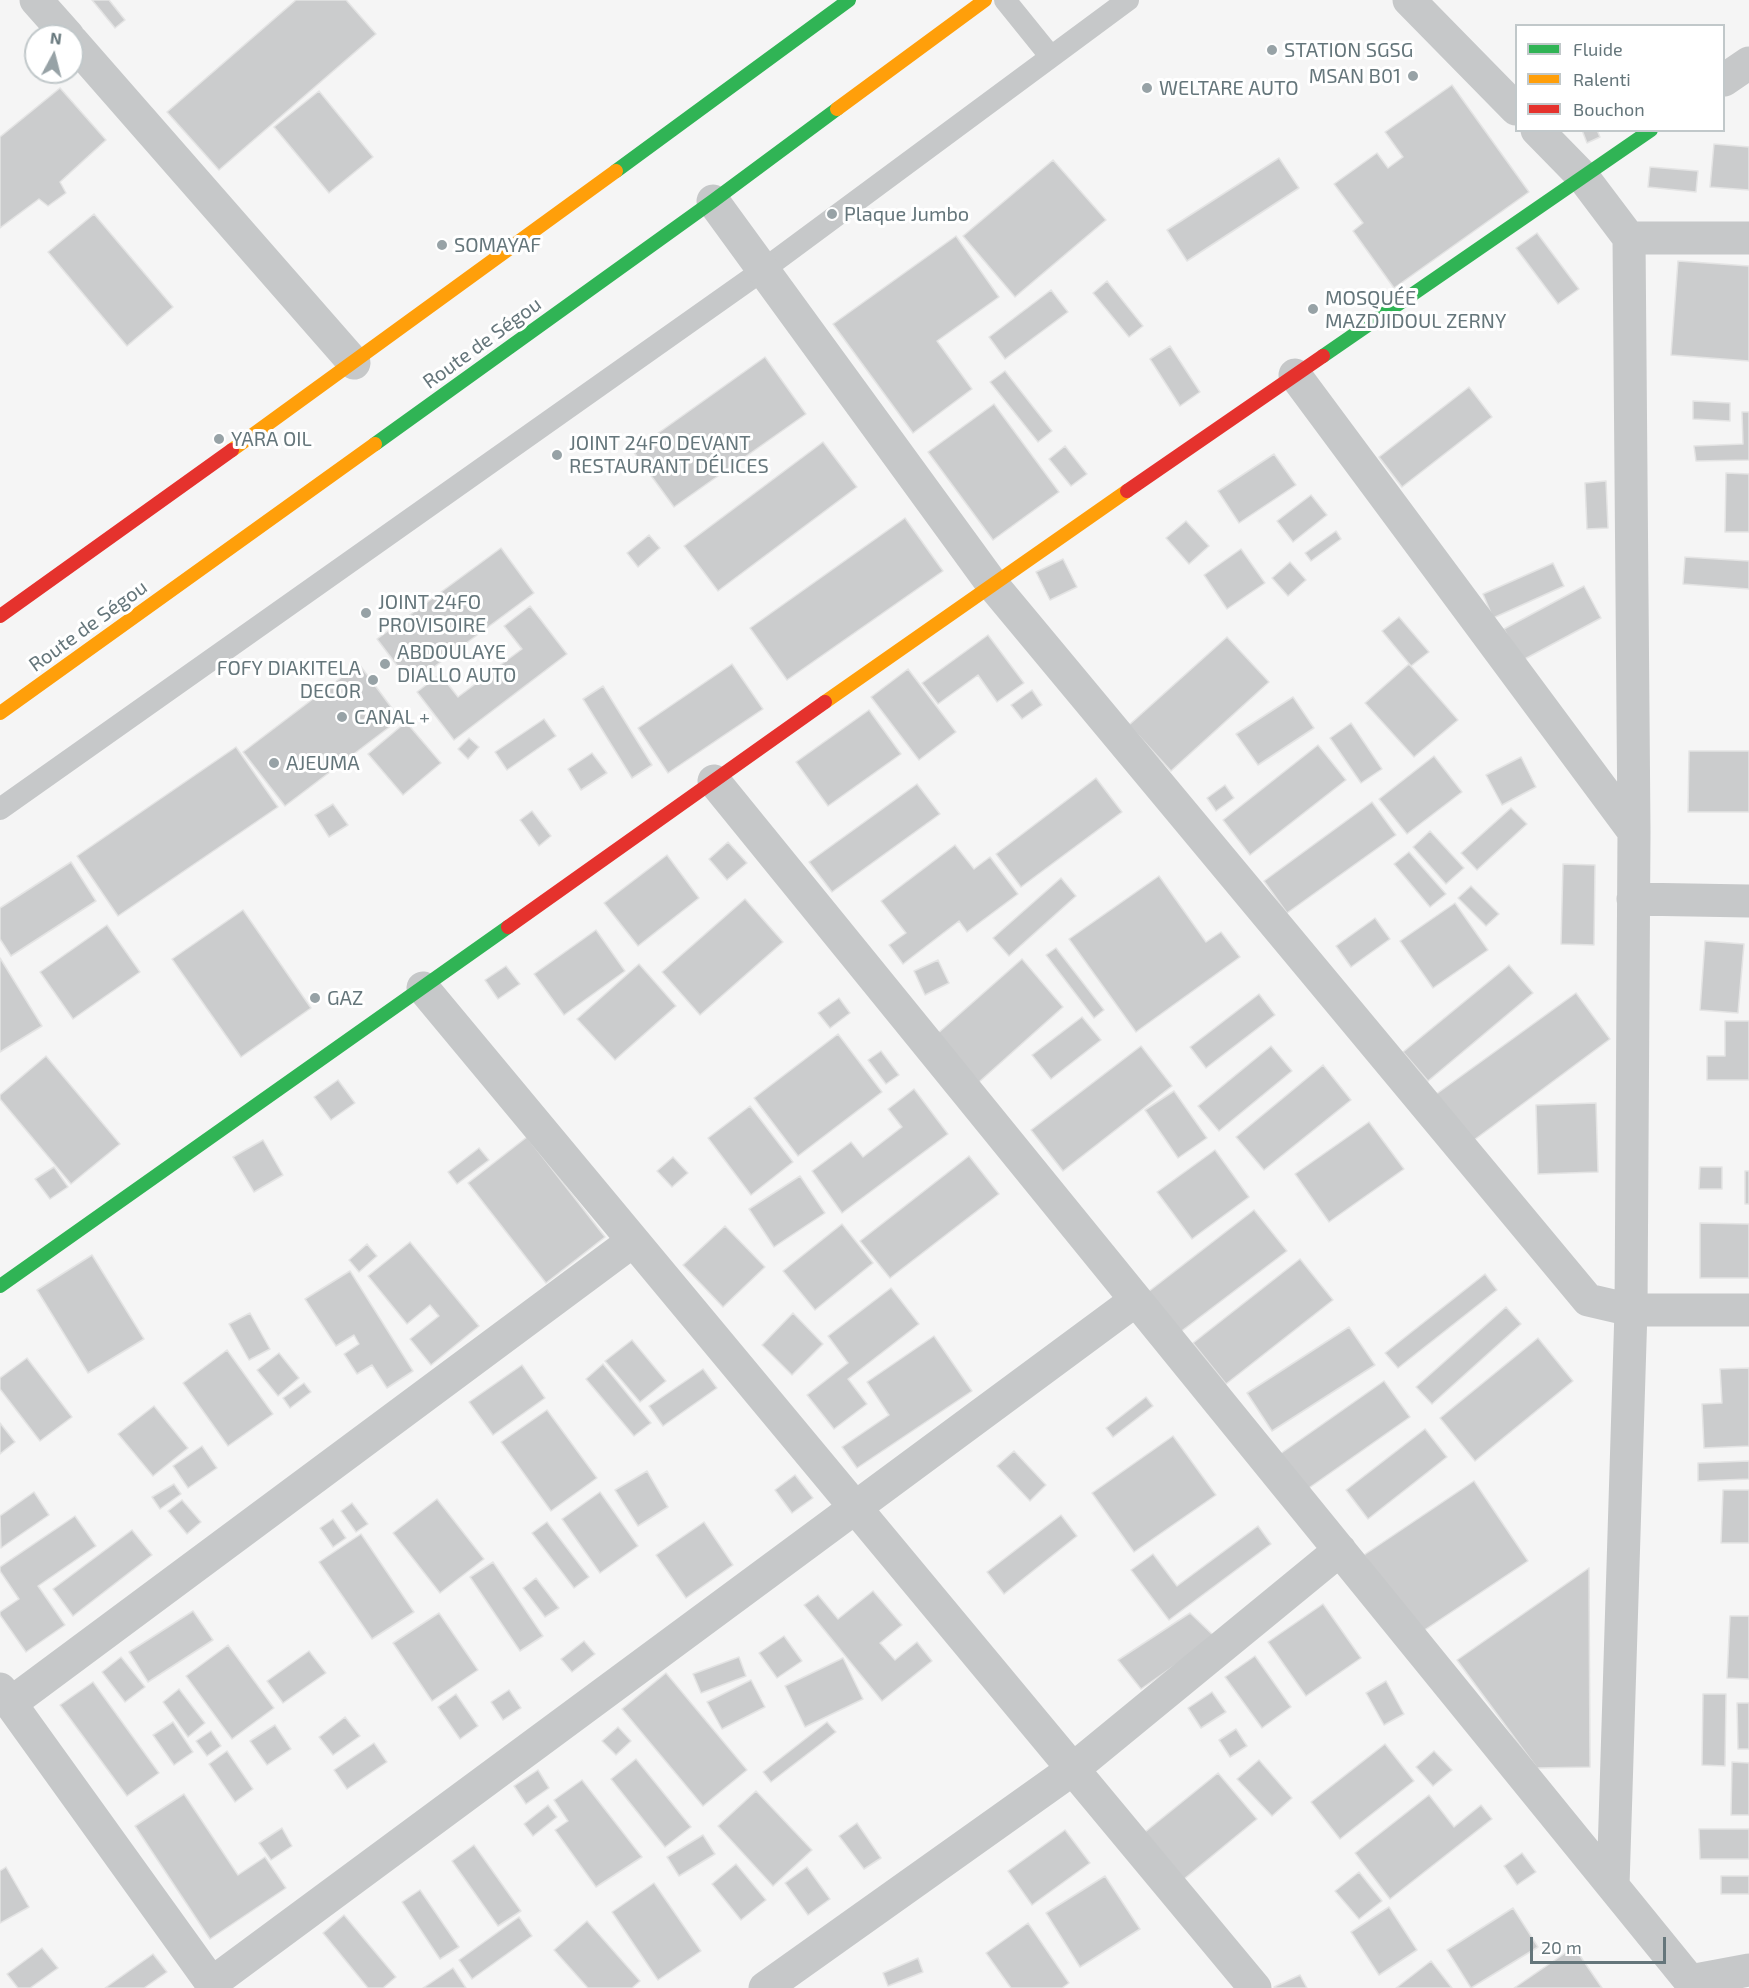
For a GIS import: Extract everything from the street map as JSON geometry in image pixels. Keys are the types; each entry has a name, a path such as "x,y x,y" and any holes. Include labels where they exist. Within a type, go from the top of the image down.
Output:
{"main road":[{"path":"0,616 354,363 849,0"},
{"name":"Route de Ségou","path":"0,713 712,201 985,0"},
{"path":"0,1286 992,584 1647,132"}],"street":[{"path":"36,0 57,24"},
{"path":"1408,0 1515,109"},
{"path":"84,55 354,363"},
{"path":"1725,79 1749,63"},
{"path":"1539,132 1583,177 1629,238 1634,832 1631,1310 1613,1886"},
{"path":"712,201 992,584 1588,1300 1631,1310 1749,1310"},
{"path":"1629,238 1749,237"},
{"path":"1295,375 1634,832"},
{"path":"714,781 1690,1981 1749,1970"},
{"path":"1633,899 1749,902"},
{"path":"423,988 1255,1988"},
{"path":"633,1241 5,1696 213,1986 1136,1300"},
{"path":"765,1988 1072,1769 1340,1550"}],"lane":[{"path":"1005,0 1051,57"},
{"path":"0,809 763,270 1128,0"}],"building":[{"path":"92,0 109,0 125,20 115,28"},
{"path":"296,0 346,0 376,34 219,170 167,112"},
{"path":"1452,85 1529,192 1394,288 1353,231 1363,223 1334,184 1377,153 1388,168 1403,157 1385,132"},
{"path":"60,88 106,140 60,182 66,193 48,206 39,199 0,228 0,137"},
{"path":"319,91 373,157 329,193 274,127"},
{"path":"1583,132 1598,132 1600,137 1587,143"},
{"path":"1714,144 1749,147 1749,190 1710,187"},
{"path":"1279,158 1299,188 1187,261 1167,230"},
{"path":"1053,160 1106,220 1015,297 963,236"},
{"path":"1650,167 1698,171 1696,192 1648,187"},
{"path":"94,214 173,307 127,346 48,252"},
{"path":"1537,233 1579,289 1558,304 1516,248"},
{"path":"956,236 999,297 937,341 972,389 913,433 833,324"},
{"path":"1678,261 1749,266 1749,361 1671,355"},
{"path":"1107,281 1143,326 1129,337 1093,293"},
{"path":"1051,290 1068,312 1005,359 989,337"},
{"path":"1170,346 1200,392 1180,406 1150,359"},
{"path":"765,357 806,414 674,507 633,451"},
{"path":"1005,371 1052,431 1038,442 990,382"},
{"path":"1469,387 1492,417 1402,487 1379,457"},
{"path":"1693,401 1730,403 1730,421 1693,419"},
{"path":"994,404 1059,492 993,540 928,452"},
{"path":"1742,412 1749,412 1749,460 1696,461 1694,446 1743,444"},
{"path":"823,442 857,487 718,591 684,546"},
{"path":"1065,446 1087,474 1071,486 1049,459"},
{"path":"1274,454 1296,485 1239,523 1218,491"},
{"path":"1726,473 1749,474 1749,532 1725,532"},
{"path":"1606,481 1608,528 1587,529 1585,483"},
{"path":"1311,495 1327,515 1293,542 1277,521"},
{"path":"905,518 943,571 787,680 750,628"},
{"path":"1186,521 1209,546 1189,564 1166,538"},
{"path":"1336,531 1341,539 1311,561 1305,553"},
{"path":"649,535 660,548 638,567 627,553"},
{"path":"501,548 534,593 411,684 377,639"},
{"path":"1241,549 1265,583 1227,609 1204,575"},
{"path":"1685,557 1749,561 1749,589 1683,584"},
{"path":"1063,559 1077,587 1050,600 1036,572"},
{"path":"1290,562 1306,580 1288,596 1272,578"},
{"path":"1553,563 1564,586 1493,618 1483,594"},
{"path":"1584,586 1601,618 1521,661 1504,629"},
{"path":"530,606 567,654 454,740 417,692 440,674 458,697 522,649 504,626"},
{"path":"1399,617 1429,652 1411,666 1382,631"},
{"path":"988,635 1024,683 997,702 978,675 938,704 922,683"},
{"path":"1227,637 1269,682 1171,771 1129,725"},
{"path":"359,664 400,719 285,806 243,752"},
{"path":"732,664 763,709 668,773 638,728"},
{"path":"1409,664 1458,720 1414,757 1365,703"},
{"path":"908,669 956,732 919,760 871,697"},
{"path":"603,686 652,765 632,778 583,699"},
{"path":"1032,690 1042,705 1022,719 1011,705"},
{"path":"1293,697 1314,728 1258,765 1236,734"},
{"path":"869,710 901,754 828,806 796,762"},
{"path":"544,719 556,736 507,770 495,752"},
{"path":"406,722 441,763 403,795 368,754"},
{"path":"1351,723 1382,769 1361,783 1330,738"},
{"path":"469,738 479,747 468,759 458,749"},
{"path":"1318,745 1346,780 1250,855 1223,820"},
{"path":"236,747 278,807 118,916 77,856"},
{"path":"1689,751 1749,751 1749,812 1688,812"},
{"path":"592,753 607,773 581,790 568,769"},
{"path":"1434,756 1462,792 1407,834 1379,799"},
{"path":"1521,757 1536,787 1502,805 1486,775"},
{"path":"1096,778 1122,812 1021,887 996,854"},
{"path":"917,784 940,814 832,892 809,862"},
{"path":"1225,785 1234,798 1216,811 1207,798"},
{"path":"1372,802 1396,835 1287,913 1264,881"},
{"path":"333,804 348,825 329,837 315,815"},
{"path":"1511,808 1527,824 1477,870 1461,853"},
{"path":"532,811 551,836 539,846 520,820"},
{"path":"1430,831 1464,868 1446,884 1413,847"},
{"path":"728,842 747,863 727,880 709,859"},
{"path":"955,845 974,869 990,857 1018,894 967,932 959,921 903,964 889,945 906,933 881,901"},
{"path":"1409,852 1446,894 1430,907 1394,864"},
{"path":"667,855 699,898 638,946 604,903"},
{"path":"71,862 96,901 11,956 0,939 0,908"},
{"path":"1563,864 1595,865 1594,945 1561,944"},
{"path":"1159,876 1206,942 1221,932 1240,957 1136,1032 1069,939"},
{"path":"1061,878 1076,896 1009,956 993,938"},
{"path":"1471,886 1499,914 1486,926 1458,898"},
{"path":"745,899 783,942 700,1015 662,972"},
{"path":"1455,903 1488,950 1433,988 1400,941"},
{"path":"243,910 311,1008 241,1057 172,959"},
{"path":"1375,918 1390,939 1351,967 1336,946"},
{"path":"107,925 140,972 73,1019 40,972"},
{"path":"596,930 625,971 564,1015 534,974"},
{"path":"1705,941 1744,944 1738,1013 1700,1010"},
{"path":"1056,948 1104,1010 1094,1018 1046,955"},
{"path":"0,958 42,1026 0,1052"},
{"path":"1022,959 1063,1007 979,1082 937,1034"},
{"path":"938,960 949,983 925,995 914,971"},
{"path":"639,964 676,1006 615,1060 577,1019"},
{"path":"1509,965 1533,993 1428,1081 1403,1052"},
{"path":"506,966 520,984 498,999 485,980"},
{"path":"1576,993 1610,1039 1470,1143 1435,1095"},
{"path":"1259,994 1275,1015 1206,1068 1190,1047"},
{"path":"839,998 850,1013 830,1028 818,1013"},
{"path":"1082,1017 1101,1040 1051,1079 1032,1055"},
{"path":"1725,1021 1749,1021 1749,1080 1707,1080 1707,1056 1725,1056"},
{"path":"838,1034 882,1092 798,1156 754,1098"},
{"path":"1141,1046 1172,1086 1063,1171 1031,1130"},
{"path":"1271,1046 1292,1071 1219,1131 1198,1106"},
{"path":"881,1051 899,1075 886,1084 868,1060"},
{"path":"46,1056 120,1144 71,1184 0,1099 0,1095"},
{"path":"1323,1065 1351,1100 1264,1170 1236,1137"},
{"path":"338,1080 355,1103 331,1120 314,1097"},
{"path":"914,1089 948,1134 842,1213 812,1171 851,1142 863,1157 902,1127 888,1109"},
{"path":"1174,1091 1207,1138 1178,1158 1145,1110"},
{"path":"1596,1103 1598,1172 1538,1174 1536,1105"},
{"path":"750,1106 793,1162 751,1195 708,1138"},
{"path":"1369,1122 1404,1169 1329,1222 1295,1174"},
{"path":"527,1137 605,1237 546,1283 468,1183"},
{"path":"263,1140 283,1175 254,1192 233,1157"},
{"path":"479,1148 489,1160 457,1184 448,1172"},
{"path":"1215,1150 1249,1197 1192,1239 1157,1192"},
{"path":"969,1156 999,1194 890,1278 860,1241"},
{"path":"673,1157 688,1173 672,1187 657,1171"},
{"path":"54,1167 68,1187 50,1199 35,1179"},
{"path":"1700,1167 1722,1167 1722,1189 1699,1189"},
{"path":"1745,1171 1749,1171 1749,1204 1745,1204"},
{"path":"800,1176 825,1213 774,1247 749,1209"},
{"path":"1254,1210 1287,1251 1179,1333 1148,1292"},
{"path":"1700,1223 1749,1224 1749,1278 1700,1278"},
{"path":"842,1224 873,1263 815,1310 783,1271"},
{"path":"725,1226 765,1267 723,1307 683,1265"},
{"path":"410,1242 479,1326 431,1365 410,1339 439,1316 430,1305 407,1324 368,1276"},
{"path":"367,1244 377,1256 359,1272 349,1260"},
{"path":"92,1255 144,1339 88,1373 37,1290"},
{"path":"1300,1259 1333,1300 1226,1384 1193,1343"},
{"path":"350,1271 413,1371 387,1388 372,1365 357,1374 344,1354 359,1344 354,1335 336,1346 305,1299"},
{"path":"1485,1274 1497,1290 1398,1368 1385,1353"},
{"path":"891,1288 919,1324 848,1379 867,1404 834,1429 807,1395 848,1363 828,1336"},
{"path":"1506,1307 1521,1324 1432,1404 1416,1387"},
{"path":"250,1313 270,1349 249,1360 229,1324"},
{"path":"793,1313 823,1344 792,1375 762,1345"},
{"path":"1349,1327 1375,1365 1272,1431 1247,1393"},
{"path":"934,1336 972,1391 857,1468 842,1447 889,1415 867,1382"},
{"path":"1538,1338 1573,1381 1475,1461 1440,1418"},
{"path":"632,1340 666,1381 640,1402 605,1361"},
{"path":"227,1350 273,1414 228,1446 183,1383"},
{"path":"279,1353 299,1378 278,1396 257,1370"},
{"path":"27,1358 72,1417 40,1441 0,1389 0,1378"},
{"path":"603,1364 651,1423 634,1436 586,1379"},
{"path":"522,1365 545,1398 493,1435 469,1402"},
{"path":"1749,1368 1749,1446 1704,1448 1702,1404 1722,1403 1720,1369"},
{"path":"703,1369 717,1388 663,1426 649,1406"},
{"path":"1384,1381 1410,1417 1306,1490 1280,1454"},
{"path":"304,1383 311,1392 290,1408 283,1398"},
{"path":"1146,1397 1153,1406 1113,1437 1106,1428"},
{"path":"154,1406 188,1448 153,1476 118,1434"},
{"path":"547,1410 597,1478 551,1511 501,1442"},
{"path":"0,1423 15,1442 0,1454"},
{"path":"1425,1429 1447,1457 1368,1519 1346,1490"},
{"path":"1173,1436 1216,1495 1134,1552 1092,1493"},
{"path":"202,1446 217,1468 188,1488 173,1466"},
{"path":"1014,1451 1046,1485 1030,1501 997,1466"},
{"path":"1749,1461 1749,1479 1698,1481 1698,1463"},
{"path":"647,1471 668,1507 638,1526 615,1490"},
{"path":"795,1475 813,1498 792,1513 775,1490"},
{"path":"1474,1481 1528,1561 1417,1635 1364,1555"},
{"path":"174,1484 181,1494 160,1509 152,1497"},
{"path":"1723,1490 1749,1490 1749,1543 1721,1543"},
{"path":"34,1492 49,1515 1,1548 0,1516"},
{"path":"600,1492 638,1546 600,1573 562,1519"},
{"path":"437,1499 484,1559 440,1593 393,1533"},
{"path":"182,1500 201,1522 187,1534 168,1511"},
{"path":"352,1503 368,1524 356,1532 341,1511"},
{"path":"1061,1515 1077,1536 1004,1594 987,1572"},
{"path":"75,1516 96,1546 38,1586 65,1625 26,1652 0,1615 0,1612 19,1599 0,1571 0,1567"},
{"path":"333,1519 346,1538 333,1547 320,1528"},
{"path":"547,1522 589,1577 574,1588 532,1533"},
{"path":"704,1522 733,1565 686,1598 656,1555"},
{"path":"1258,1526 1271,1544 1169,1620 1131,1570 1153,1554 1177,1586"},
{"path":"132,1530 152,1555 73,1616 53,1589"},
{"path":"361,1534 414,1612 372,1639 319,1562"},
{"path":"493,1562 543,1636 520,1651 470,1577"},
{"path":"1589,1568 1590,1767 1537,1768 1457,1660"},
{"path":"536,1578 559,1608 545,1617 523,1588"},
{"path":"873,1591 902,1625 880,1643 895,1660 917,1642 932,1661 882,1701 804,1605 818,1595 838,1619"},
{"path":"1323,1604 1361,1658 1306,1696 1268,1642"},
{"path":"193,1611 213,1640 148,1682 129,1652"},
{"path":"439,1613 478,1670 432,1701 393,1643"},
{"path":"1190,1613 1215,1637 1141,1689 1118,1660"},
{"path":"1730,1616 1749,1616 1749,1679 1727,1678"},
{"path":"784,1636 802,1661 777,1678 759,1653"},
{"path":"584,1641 595,1654 572,1672 561,1659"},
{"path":"228,1645 274,1708 232,1739 186,1676"},
{"path":"309,1651 326,1673 283,1703 267,1681"},
{"path":"1255,1656 1291,1707 1262,1728 1225,1677"},
{"path":"121,1657 145,1687 125,1702 102,1672"},
{"path":"739,1657 746,1676 701,1693 693,1674"},
{"path":"843,1658 863,1699 805,1727 785,1686"},
{"path":"666,1673 747,1770 703,1806 622,1709"},
{"path":"751,1680 765,1707 722,1729 707,1702"},
{"path":"1386,1681 1404,1714 1384,1725 1366,1693"},
{"path":"93,1682 159,1773 127,1796 60,1705"},
{"path":"179,1689 205,1723 188,1737 163,1702"},
{"path":"509,1690 521,1708 503,1720 491,1702"},
{"path":"1212,1692 1226,1712 1201,1728 1188,1708"},
{"path":"456,1694 478,1726 460,1739 438,1707"},
{"path":"1703,1694 1726,1694 1725,1766 1702,1765"},
{"path":"1737,1703 1749,1703 1749,1749 1738,1749"},
{"path":"345,1717 360,1736 333,1755 319,1737"},
{"path":"173,1722 193,1752 174,1765 153,1735"},
{"path":"827,1722 836,1732 771,1782 763,1772"},
{"path":"275,1725 291,1749 267,1765 250,1741"},
{"path":"618,1727 631,1741 616,1755 602,1741"},
{"path":"1236,1729 1247,1746 1230,1757 1219,1740"},
{"path":"211,1731 221,1746 207,1756 196,1741"},
{"path":"374,1743 387,1762 347,1789 334,1770"},
{"path":"1385,1744 1414,1781 1340,1839 1311,1802"},
{"path":"227,1751 253,1789 235,1802 209,1764"},
{"path":"1434,1751 1452,1770 1433,1786 1416,1767"},
{"path":"636,1759 691,1827 665,1847 611,1779"},
{"path":"1259,1760 1292,1798 1272,1816 1237,1779"},
{"path":"1732,1762 1749,1763 1749,1815 1731,1815"},
{"path":"538,1770 549,1788 526,1804 514,1786"},
{"path":"1218,1773 1257,1819 1184,1879 1145,1832"},
{"path":"582,1780 642,1857 596,1887 555,1830 568,1821 554,1800"},
{"path":"756,1791 812,1850 773,1886 718,1826"},
{"path":"184,1794 238,1875 265,1857 286,1888 210,1939 135,1826"},
{"path":"1429,1795 1454,1827 1481,1805 1492,1819 1390,1899 1355,1853"},
{"path":"548,1805 557,1817 533,1836 524,1824"},
{"path":"857,1823 881,1858 864,1869 839,1836"},
{"path":"282,1828 292,1846 271,1860 259,1843"},
{"path":"1699,1829 1749,1829 1749,1859 1700,1859"},
{"path":"1065,1830 1090,1863 1032,1905 1008,1871"},
{"path":"703,1835 715,1854 679,1876 667,1857"},
{"path":"474,1845 521,1911 498,1926 452,1861"},
{"path":"1522,1853 1536,1872 1517,1885 1504,1866"},
{"path":"736,1864 766,1900 741,1920 712,1884"},
{"path":"6,1867 29,1907 0,1923 0,1871"},
{"path":"807,1867 830,1899 808,1915 785,1883"},
{"path":"1359,1872 1382,1901 1359,1919 1335,1891"},
{"path":"1105,1876 1140,1929 1080,1967 1046,1913"},
{"path":"1721,1876 1749,1876 1749,1894 1721,1894"},
{"path":"654,1883 701,1951 658,1980 612,1912"},
{"path":"420,1890 459,1947 440,1959 402,1902"},
{"path":"1389,1907 1417,1950 1379,1975 1351,1932"},
{"path":"1513,1908 1538,1947 1471,1988 1447,1950"},
{"path":"344,1915 396,1977 383,1988 368,1988 323,1933"},
{"path":"519,1917 532,1936 472,1979 459,1960"},
{"path":"587,1921 640,1981 632,1988 588,1988 554,1950"},
{"path":"1028,1923 1069,1983 1062,1988 1011,1988 986,1953"},
{"path":"1574,1947 1602,1988 1514,1988"},
{"path":"42,1948 58,1968 30,1988 18,1988 7,1974"},
{"path":"153,1954 167,1972 144,1988 105,1988"},
{"path":"918,1958 923,1972 888,1986 883,1973"},
{"path":"1431,1961 1452,1988 1396,1988"},
{"path":"453,1968 466,1988 423,1988"},
{"path":"1300,1975 1307,1988 1274,1987"}],"traffic: fast":[{"path":"616,171 849,0"},
{"path":"375,444 837,109"},
{"path":"1323,356 1648,132"},
{"path":"0,1286 508,927"}],"traffic: slow":[{"path":"837,109 985,0"},
{"path":"232,450 616,171"},
{"path":"0,713 375,444"},
{"path":"825,702 1127,491"}],"traffic: jam":[{"path":"1127,491 1323,356"},
{"path":"0,616 232,450"},
{"path":"508,927 825,702"}],"place":[{"name":"STATION SGSG","path":"1272,50"},
{"name":"MSAN B01","path":"1413,76"},
{"name":"WELTARE AUTO","path":"1147,88"},
{"name":"Plaque Jumbo","path":"832,214"},
{"name":"SOMAYAF","path":"442,245"},
{"name":"MOSQUÉE MAZDJIDOUL ZERNY","path":"1313,309"},
{"name":"YARA OIL","path":"219,439"},
{"name":"JOINT 24FO DEVANT RESTAURANT DÉLICES","path":"557,455"},
{"name":"JOINT 24FO PROVISOIRE","path":"366,613"},
{"name":"ABDOULAYE DIALLO AUTO","path":"385,664"},
{"name":"FOFY DIAKITELA DECOR","path":"373,680"},
{"name":"CANAL +","path":"342,717"},
{"name":"AJEUMA","path":"274,763"},
{"name":"GAZ","path":"315,998"}]}
